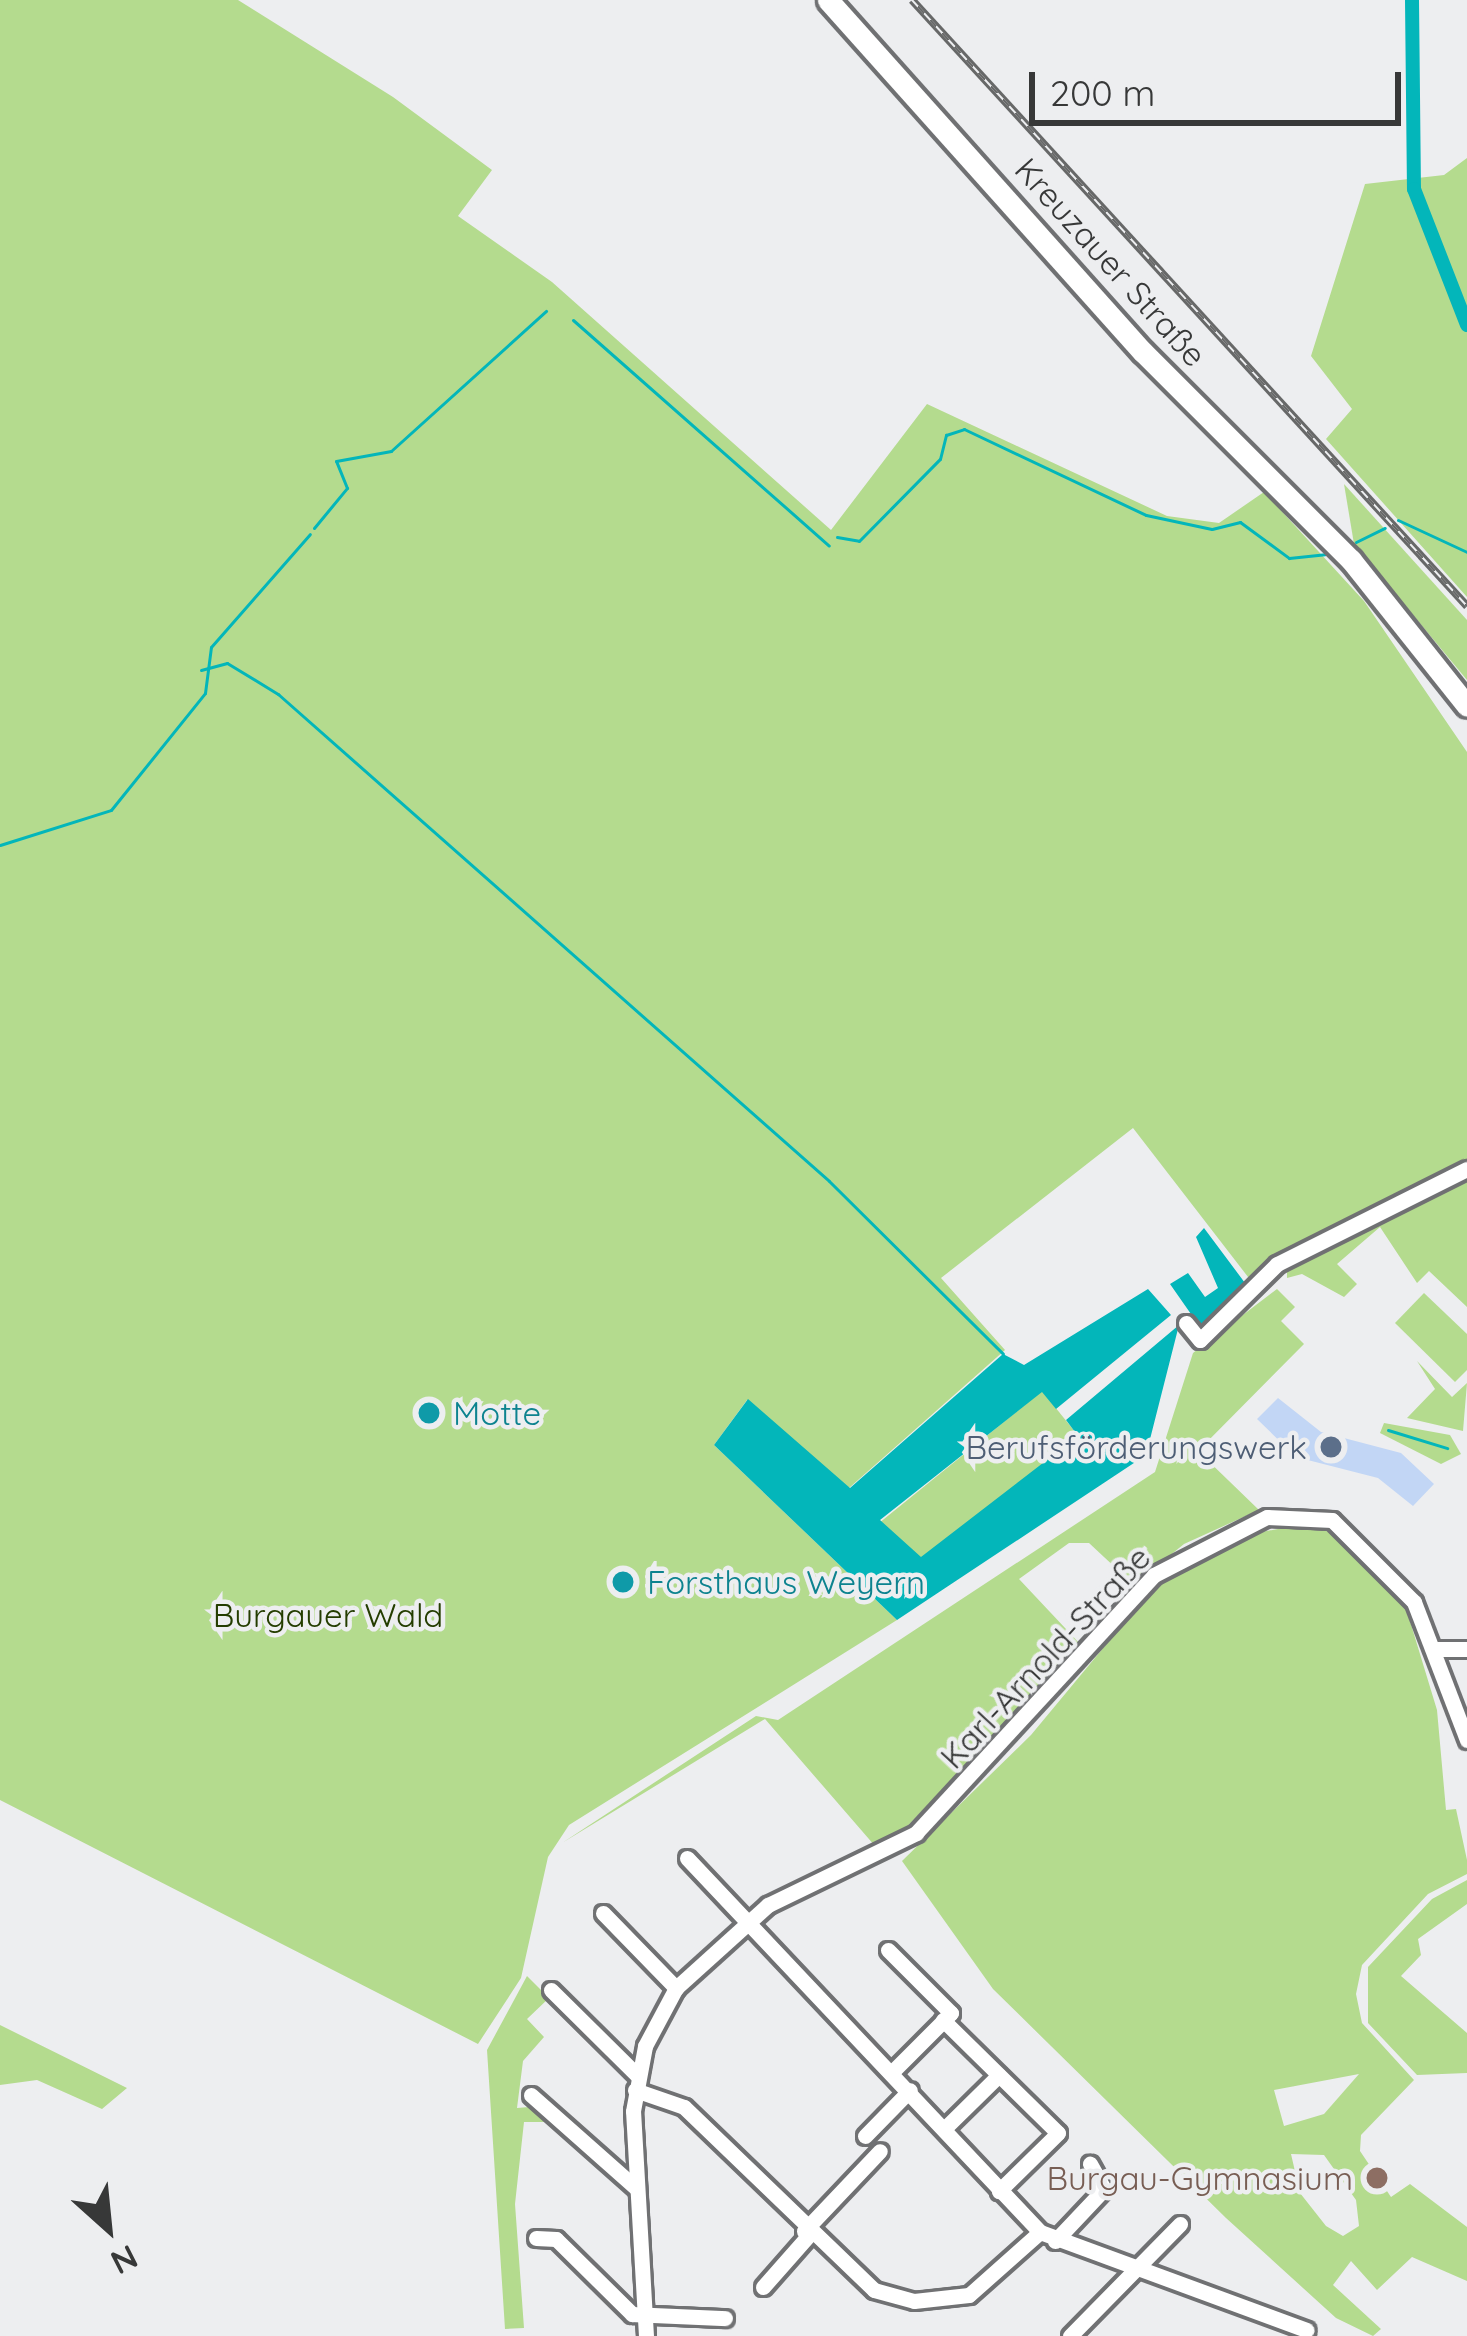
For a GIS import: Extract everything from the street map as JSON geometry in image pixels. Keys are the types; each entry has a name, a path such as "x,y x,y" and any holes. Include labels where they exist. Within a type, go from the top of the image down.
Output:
{"main road":[{"name":"Kreuzauer Straße","path":"828,0 1143,352 1351,560 1467,706"}],"street":[{"path":"1186,1323 1200,1340 1277,1264 1467,1168"},
{"name":"Karl-Arnold-Straße","path":"676,1988 742,1923 904,1842 986,1768 1139,1590 1226,1531 1288,1514 1332,1520 1398,1580 1435,1649 1467,1740"},
{"path":"1435,1649 1467,1648"},
{"path":"687,1858 742,1923 946,2127 1040,2232 1133,2271 1307,2330"},
{"path":"603,1913 676,1988 636,2082 636,2188 646,2336"},
{"path":"888,1950 951,2013 892,2072"},
{"path":"551,1990 636,2082 684,2107 806,2234 874,2290 935,2302 986,2286 1040,2232"},
{"path":"943,2020 1058,2133 999,2191"},
{"path":"946,2127 999,2075"},
{"path":"865,2136 910,2090"},
{"path":"531,2095 636,2188"},
{"path":"763,2287 880,2151"},
{"path":"1055,2242 1104,2189 1090,2164"},
{"path":"1070,2336 1180,2224"},
{"path":"536,2238 556,2240 645,2315 725,2318"}],"green space":[{"name":"Burgauer Wald","path":"0,0 238,0 393,97 492,170 458,216 552,282 831,530 927,404 1167,516 1219,523 1264,492 1364,601 1467,752 1467,1162 1326,1232 1255,1286 1133,1128 941,1278 1005,1350 849,1488 747,1400 714,1445 897,1620 569,1825 548,1857 521,1978 478,2044 0,1800"},
{"path":"1467,158 1467,597 1326,439 1352,409 1311,356 1365,184 1444,175"},
{"path":"1344,484 1467,620 1467,680 1354,544"},
{"path":"1467,1180 1467,1307 1429,1271 1417,1283 1380,1227 1337,1264 1357,1284 1344,1297 1302,1274 1287,1278 1287,1267"},
{"path":"1277,1289 1295,1307 1281,1321 1304,1344 1198,1451 1259,1510 1184,1544 1134,1585 1089,1543 1069,1543 1019,1579 1081,1645 899,1835 875,1846 765,1719 562,1843 756,1716 778,1720 1155,1472 1193,1353"},
{"path":"1424,1293 1467,1334 1467,1370 1455,1382 1395,1323"},
{"path":"1417,1361 1452,1397 1467,1383 1463,1431 1407,1418 1435,1389"},
{"path":"1042,1391 1079,1436 917,1567 880,1522"},
{"path":"1384,1423 1450,1435 1461,1454 1441,1464 1380,1433"},
{"path":"1310,1523 1343,1539 1406,1608 1437,1710 1446,1810 1456,1809 1467,1860 1467,1874 1428,1894 1362,1965 1356,1994 1362,2023 1414,2080 1361,2135 1360,2151 1391,2197 1410,2184 1467,2227 1467,2281 1412,2257 1377,2290 1351,2261 1333,2285 1381,2329 1373,2336 1336,2318 1226,2218 993,1989 902,1861 1031,1735 1158,1582 1229,1538","holes":["1359,2074 1324,2114 1284,2126 1274,2090","1291,2154 1324,2155 1356,2200 1359,2226 1343,2236 1326,2226 1300,2193"]},
{"path":"1467,1880 1467,1904 1418,1939 1421,1955 1401,1976 1467,2033 1467,2073 1417,2075 1368,2023 1368,1967 1432,1899"},
{"path":"527,1976 549,1998 527,2019 544,2037 523,2061 517,2108 541,2106 554,2122 524,2122 515,2204 524,2328 505,2329 487,2050"},
{"path":"0,2025 127,2088 102,2109 37,2080 0,2085"}],"water":[{"path":"1204,1228 1248,1287 1200,1327 1170,1284 1188,1273 1205,1297 1218,1288 1196,1237"},
{"path":"1148,1289 1171,1315 1056,1409 1042,1392 880,1520 921,1557 1078,1436 1066,1420 1179,1325 1146,1455 897,1620 714,1445 748,1399 850,1488 1003,1354 1024,1365"}],"building":[{"name":"Berufsförderungswerk","path":"1278,1398 1321,1432 1401,1453 1434,1484 1413,1506 1378,1478 1296,1457 1257,1419"}],"waterway":[{"path":"1412,0 1414,189 1467,325"},
{"path":"314,528 347,488 336,461 391,451 546,311"},
{"path":"573,320 829,546"},
{"path":"837,537 859,541 940,459 946,435 964,429 1146,515 1212,529 1240,522 1289,558 1325,554"},
{"path":"1398,520 1467,552"},
{"path":"1356,542 1385,528"},
{"path":"0,845 111,810 205,693 211,647 310,534"},
{"path":"201,670 227,663 278,694 829,1181 1003,1354"},
{"path":"1388,1430 1447,1448"}],"railway":[{"path":"912,0 1467,606"}],"place":[{"name":"Motte","path":"429,1413"},
{"name":"Berufsförderungswerk","path":"1331,1447"},
{"name":"Forsthaus Weyern","path":"623,1582"},
{"name":"Burgau-Gymnasium","path":"1377,2178"}]}
